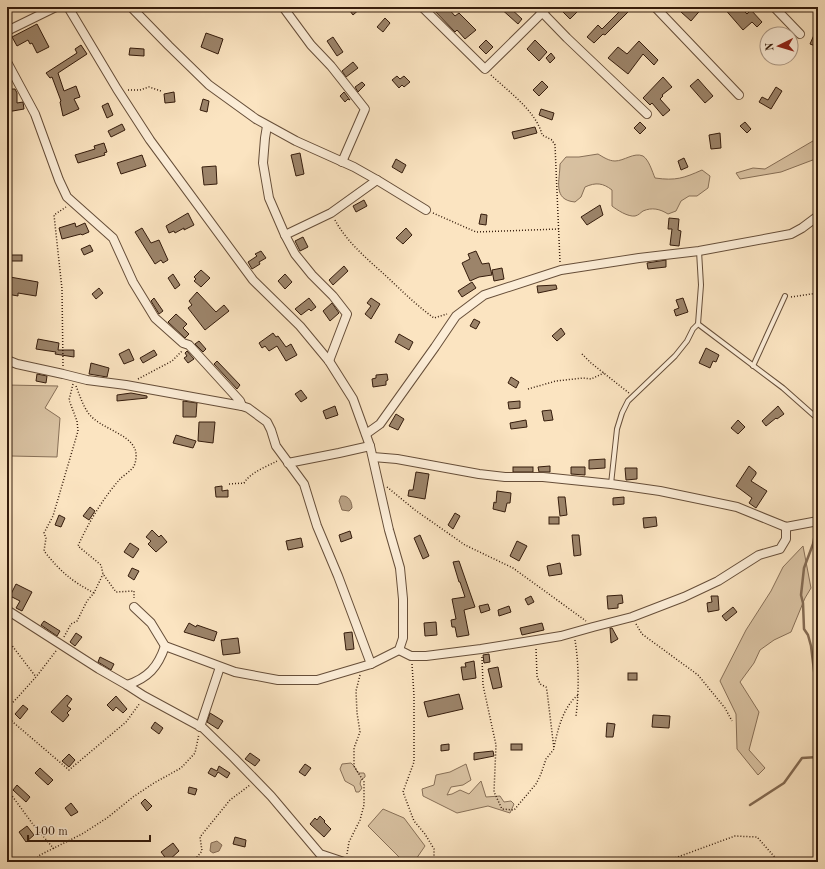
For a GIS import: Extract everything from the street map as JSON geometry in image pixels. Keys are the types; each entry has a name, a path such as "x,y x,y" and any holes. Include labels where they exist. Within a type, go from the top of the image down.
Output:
{"street":[{"path":"7,31 56,7"},
{"path":"68,7 116,89 150,140 253,280 300,326 329,360 353,399 370,446 376,479 400,568 403,599 403,638 399,650 372,664 317,680 278,680 235,672 165,646 151,623 134,608"},
{"path":"131,7 209,85 256,120 296,142 342,162 377,180 426,210"},
{"path":"283,7 311,45 331,66 365,109 342,162"},
{"path":"422,7 485,69 543,9 567,38 647,114"},
{"path":"655,7 739,95"},
{"path":"774,7 800,34"},
{"path":"7,62 35,114 67,197 113,238 133,282 155,318 183,343 189,345 240,401 242,406"},
{"path":"267,126 264,138 263,163 269,198 295,254 312,276 333,296 347,314 329,360"},
{"path":"285,235 331,213 377,180"},
{"path":"366,434 380,424 456,316 484,295 561,270 638,258 699,251 791,234 818,216"},
{"path":"7,360 17,364 87,380 126,385 242,406 248,408 267,422 276,446 304,484 317,526 372,664"},
{"path":"286,460 339,453 370,446"},
{"path":"373,457 397,459 479,474 505,477 543,477 660,491 736,507 786,527 818,521"},
{"path":"399,650 411,656 426,656 481,649 561,636 593,626 632,617 684,597 718,581 759,555 780,549 786,539 786,527"},
{"path":"7,610 99,669 200,727 234,758 256,781 320,854 346,859"},
{"path":"127,685 138,681 152,671 161,660 165,646"},
{"path":"200,727 220,667"}],"lane":[{"path":"610,484 616,429 628,401 675,356 698,324 701,285 699,251"},
{"path":"753,366 785,296"},
{"path":"698,324 783,388 818,419"}],"path":[{"path":"485,69 527,110 536,120 542,135 552,140 555,145 559,229 558,237 561,270"},
{"path":"116,89 140,90 149,87 161,90"},
{"path":"63,374 62,289 54,215 66,207 67,197"},
{"path":"426,210 476,232 559,229"},
{"path":"331,213 340,229 366,258 421,308 434,318 449,313 456,316"},
{"path":"785,296 796,297 818,293"},
{"path":"126,385 172,361 189,345"},
{"path":"582,354 633,397"},
{"path":"528,388 556,381 583,378 591,379 604,373"},
{"path":"94,593 76,583 60,570 44,551 46,538 44,533 53,516 78,431 77,421 69,400 75,380 84,405 90,415 104,426 131,442 135,449 136,459 133,467 120,479 105,500 87,526 78,546 102,565 103,574 116,592 134,591 134,608"},
{"path":"229,484 244,483 247,478 257,472 286,460"},
{"path":"376,479 415,510 465,545 513,568 593,626"},
{"path":"7,709 36,677 61,644 71,624 76,621 87,601 94,593 103,574"},
{"path":"632,617 642,634 698,675 725,708 732,721"},
{"path":"574,632 577,652 578,695 576,716"},
{"path":"7,639 36,677"},
{"path":"534,640 537,652 537,676 540,684 546,687 547,691 554,748"},
{"path":"481,649 483,685 496,745 494,792 502,809 514,810 525,799 536,784 546,759 554,748 558,728 572,700 578,695"},
{"path":"411,656 414,696 414,762 402,792 414,821 425,834 434,849 434,862"},
{"path":"346,859 349,842 360,820 364,805 364,782 354,766 354,748 360,732 356,690 362,667"},
{"path":"7,716 69,770 126,722 144,696"},
{"path":"33,862 40,855 54,849 107,818 132,797 181,768 195,753 200,727"},
{"path":"193,862 202,851 200,837 230,800 256,781"},
{"path":"7,789 32,823 54,849"},
{"path":"664,862 735,836 757,837 779,862"}],"shaded area":[{"path":"818,138 818,158 781,172 740,179 736,173 753,168 765,169"},
{"path":"598,154 608,160 615,161 636,155 643,156 649,163 655,178 680,178 702,170 710,176 708,188 697,196 689,196 681,201 676,211 668,214 653,209 643,211 635,216 626,214 612,206 612,190 599,184 593,184 585,187 581,197 575,202 563,197 559,188 560,164 566,157 579,157"},
{"path":"7,385 58,386 45,408 60,418 57,457 11,456 7,439"},
{"path":"341,496 348,498 351,501 352,508 349,511 342,510 339,501"},
{"path":"803,546 811,588 805,598 791,632 774,640 760,650 754,663 740,682 759,712 749,750 765,768 758,775 737,749 736,714 720,681 746,630 771,591 783,567"},
{"path":"351,763 358,773 364,773 365,775 365,777 361,780 360,784 362,788 359,792 356,792 354,786 345,781 340,769 342,764"},
{"path":"466,764 471,780 463,785 451,787 447,795 460,790 469,794 481,781 486,797 500,796 504,802 511,801 514,804 510,813 488,806 457,813 423,796 422,789 434,785 436,775 450,772"},
{"path":"383,809 404,818 425,846 414,862 404,862 368,826"},
{"path":"217,841 222,845 219,851 213,853 210,851 211,843"}],"building":[{"path":"347,7 362,7 353,15"},
{"path":"431,7 447,7 455,16 459,13 476,30 465,39 457,30 455,32"},
{"path":"499,7 509,7 522,19 518,24"},
{"path":"565,7 582,7 570,19 562,11"},
{"path":"624,7 633,7 605,35 603,34 594,43 587,37 598,25 602,29"},
{"path":"685,7 703,7 691,21 681,12"},
{"path":"723,7 740,7 747,14 751,10 762,22 757,27 752,22 743,30"},
{"path":"385,18 390,23 383,32 377,27"},
{"path":"37,24 49,47 37,53 32,43 30,44 28,40 17,46 12,37"},
{"path":"818,26 818,47 810,44"},
{"path":"206,33 223,39 218,54 201,47"},
{"path":"333,37 343,52 337,56 327,41"},
{"path":"486,40 493,47 486,54 479,47"},
{"path":"535,40 547,52 539,61 527,49"},
{"path":"639,41 658,60 654,65 643,54 628,74 608,58 618,47 627,54"},
{"path":"81,45 87,54 58,73 64,91 76,86 80,97 74,99 79,109 63,116 61,101 52,77 50,78 46,73 77,53 75,49"},
{"path":"130,48 144,49 144,56 129,55"},
{"path":"551,53 555,58 550,63 546,58"},
{"path":"353,62 358,68 346,77 342,71"},
{"path":"397,76 400,79 404,76 410,82 404,87 402,85 399,88 392,80"},
{"path":"663,77 672,87 662,95 663,96 660,99 670,110 663,116 652,103 650,105 643,98"},
{"path":"698,79 713,96 705,103 690,86"},
{"path":"542,81 548,87 539,96 533,90"},
{"path":"362,82 365,85 358,92 355,87"},
{"path":"776,87 782,91 771,109 759,102 762,97 768,100"},
{"path":"7,89 15,89 17,93 17,103 23,102 24,109 7,112"},
{"path":"174,92 175,102 165,103 164,94"},
{"path":"344,92 350,100 348,99 345,102 340,96"},
{"path":"203,99 209,101 207,112 200,110"},
{"path":"108,103 113,115 107,118 102,106"},
{"path":"541,109 554,113 552,120 539,115"},
{"path":"640,122 646,128 640,134 634,128"},
{"path":"745,122 751,129 747,133 740,126"},
{"path":"122,124 125,130 111,137 108,131"},
{"path":"535,127 537,133 514,139 512,132"},
{"path":"720,133 721,148 711,149 709,135"},
{"path":"104,143 107,152 104,153 105,155 78,163 75,155 95,149 94,146"},
{"path":"300,153 304,174 296,176 291,155"},
{"path":"142,155 146,166 121,174 117,163"},
{"path":"684,158 688,167 681,170 678,161"},
{"path":"396,159 406,165 402,173 392,167"},
{"path":"216,166 217,184 204,185 202,167"},
{"path":"364,200 367,206 356,212 353,206"},
{"path":"600,205 603,215 587,225 581,217"},
{"path":"188,213 194,225 175,233 174,231 169,233 166,226"},
{"path":"481,214 487,215 486,225 479,224"},
{"path":"669,218 679,219 678,230 681,231 679,246 670,245 672,229 668,229"},
{"path":"75,223 76,227 85,223 89,232 62,239 59,228"},
{"path":"142,228 151,243 159,240 168,260 163,263 161,260 155,264 135,232"},
{"path":"406,228 412,235 403,244 396,238"},
{"path":"303,237 308,247 300,251 295,241"},
{"path":"90,245 93,251 84,255 81,249"},
{"path":"261,251 266,258 252,269 248,262 257,256 255,254"},
{"path":"476,251 482,264 489,263 492,275 479,277 470,281 462,263 470,259 468,254"},
{"path":"7,255 22,255 22,261 7,261"},
{"path":"666,260 666,267 648,269 647,263"},
{"path":"344,266 348,271 333,285 329,280"},
{"path":"502,268 504,279 494,281 492,270"},
{"path":"201,270 210,278 201,287 194,281 196,279 194,277"},
{"path":"173,274 180,285 175,289 168,278"},
{"path":"285,274 292,282 285,289 278,281"},
{"path":"10,277 38,282 36,296 18,293 18,296 7,294"},
{"path":"472,282 476,288 462,297 458,291"},
{"path":"556,285 557,289 538,293 537,286"},
{"path":"99,288 103,293 96,299 92,294"},
{"path":"197,292 216,312 224,305 229,311 205,330 188,308 192,305 189,301"},
{"path":"154,298 163,311 159,314 151,301"},
{"path":"309,298 316,307 311,311 309,309 301,315 295,309"},
{"path":"371,298 380,304 371,319 365,314 371,306 367,303"},
{"path":"683,298 688,312 676,316 674,310 679,308 676,300"},
{"path":"332,303 339,313 330,321 323,311"},
{"path":"176,314 187,324 183,328 189,334 185,338 168,322"},
{"path":"474,319 480,322 476,329 470,326"},
{"path":"561,328 565,334 557,341 552,336"},
{"path":"273,333 276,337 278,336 286,347 291,344 297,355 286,361 277,346 269,351 265,346 262,348 259,343"},
{"path":"399,334 413,342 409,350 395,342"},
{"path":"38,339 59,343 58,350 74,350 74,357 36,349"},
{"path":"199,341 206,349 203,352 195,344"},
{"path":"706,348 719,355 716,362 713,361 710,368 699,363"},
{"path":"129,349 134,360 124,364 119,354"},
{"path":"154,350 157,355 143,363 140,358"},
{"path":"187,351 194,359 188,363 184,358 187,356 185,353"},
{"path":"217,361 240,385 237,389 214,364"},
{"path":"91,363 109,368 107,377 89,374"},
{"path":"37,374 47,376 46,383 36,381"},
{"path":"387,374 388,380 386,381 386,385 373,387 372,379 376,378 376,375"},
{"path":"511,377 519,382 516,388 508,383"},
{"path":"301,390 307,398 301,402 295,394"},
{"path":"131,393 147,396 147,398 117,401 117,395"},
{"path":"183,401 197,403 196,417 183,417"},
{"path":"520,401 520,408 509,409 508,402"},
{"path":"335,406 338,415 326,419 323,411"},
{"path":"778,406 784,414 766,426 762,421"},
{"path":"551,410 553,420 544,421 542,411"},
{"path":"396,414 404,419 398,430 389,426"},
{"path":"526,420 527,427 511,429 510,423"},
{"path":"738,420 745,427 738,434 731,428"},
{"path":"199,422 215,422 213,443 198,441"},
{"path":"176,435 196,441 193,448 173,443"},
{"path":"605,459 605,468 589,469 589,460"},
{"path":"550,466 550,472 539,472 538,467"},
{"path":"749,466 756,472 751,481 767,491 756,508 749,503 752,498 736,486"},
{"path":"513,467 533,467 533,472 513,472"},
{"path":"571,467 585,467 585,475 571,474"},
{"path":"625,468 637,468 637,479 626,480"},
{"path":"416,472 429,474 425,499 408,496 409,490 413,490"},
{"path":"222,486 222,491 228,490 228,497 216,497 215,487"},
{"path":"497,491 511,493 510,503 507,503 505,512 493,509 494,502 496,503"},
{"path":"558,497 565,497 567,515 560,516"},
{"path":"624,497 624,504 613,505 613,498"},
{"path":"90,507 95,511 89,520 83,516"},
{"path":"455,513 460,516 453,529 448,525"},
{"path":"59,515 65,518 61,527 55,525"},
{"path":"549,517 559,517 559,524 549,524"},
{"path":"656,517 657,526 644,528 643,518"},
{"path":"152,530 159,537 161,535 167,542 156,552 148,544 151,541 146,537"},
{"path":"350,531 352,538 341,542 339,535"},
{"path":"420,535 429,556 423,559 414,538"},
{"path":"572,535 579,535 581,555 574,556"},
{"path":"301,538 303,547 288,550 286,541"},
{"path":"517,541 527,546 519,561 510,556"},
{"path":"130,543 139,549 133,558 124,552"},
{"path":"459,561 475,607 464,610 469,635 457,637 455,627 452,627 451,620 456,619 452,599 465,597 453,562"},
{"path":"560,563 562,574 549,576 547,566"},
{"path":"132,568 139,571 134,580 128,576"},
{"path":"16,584 32,592 22,611 16,608 20,601 10,596"},
{"path":"622,595 623,603 618,604 618,608 608,609 607,596"},
{"path":"531,596 534,602 528,605 525,599"},
{"path":"711,596 718,596 719,610 708,612 707,603 712,602"},
{"path":"488,604 490,610 481,613 479,606"},
{"path":"509,606 511,612 499,616 498,610"},
{"path":"733,607 737,612 726,621 722,616"},
{"path":"44,621 60,631 57,636 41,625"},
{"path":"436,622 437,635 425,636 424,623"},
{"path":"189,623 196,627 197,625 217,632 214,641 184,632"},
{"path":"542,623 544,630 522,635 520,628"},
{"path":"610,628 612,628 618,639 611,643"},
{"path":"352,632 354,649 346,650 344,633"},
{"path":"76,633 82,637 75,646 70,642"},
{"path":"238,638 240,653 223,655 221,640"},
{"path":"489,654 490,662 484,663 483,655"},
{"path":"100,657 114,664 111,670 98,662"},
{"path":"474,661 476,678 463,680 461,667 466,667 465,663"},
{"path":"498,667 502,687 493,689 488,669"},
{"path":"628,673 637,673 637,680 628,680"},
{"path":"459,694 463,709 428,717 424,702"},
{"path":"67,695 72,699 67,706 71,709 67,713 69,715 63,722 51,712"},
{"path":"116,696 127,709 123,713 116,707 113,711 107,705"},
{"path":"23,705 28,709 20,719 15,714"},
{"path":"210,713 223,721 218,729 207,722"},
{"path":"653,715 670,716 669,728 652,727"},
{"path":"155,722 163,728 159,734 151,728"},
{"path":"607,723 615,724 613,737 606,737"},
{"path":"449,744 449,750 441,751 441,745"},
{"path":"511,744 522,744 522,750 511,750"},
{"path":"493,751 494,756 474,760 474,753"},
{"path":"250,753 260,760 255,766 245,759"},
{"path":"69,754 75,760 69,767 62,761"},
{"path":"305,764 311,768 305,776 299,772"},
{"path":"219,766 230,773 227,778 218,772 215,777 208,773 211,768 217,771"},
{"path":"40,768 53,780 48,785 35,773"},
{"path":"17,785 30,797 26,802 13,790"},
{"path":"189,787 197,789 195,795 188,793"},
{"path":"145,799 152,806 147,811 141,803"},
{"path":"71,803 78,812 71,816 65,808"},
{"path":"320,816 331,829 324,837 310,824 315,818 317,820"},
{"path":"27,826 34,835 26,842 19,832"},
{"path":"235,837 246,840 245,847 233,844"},
{"path":"173,843 179,851 168,861 161,852"}],"waterway":[{"path":"817,524 813,544 804,568 801,595 803,603 804,629 808,635 811,646 818,703"},
{"path":"750,805 784,783 802,758 818,757"}]}
